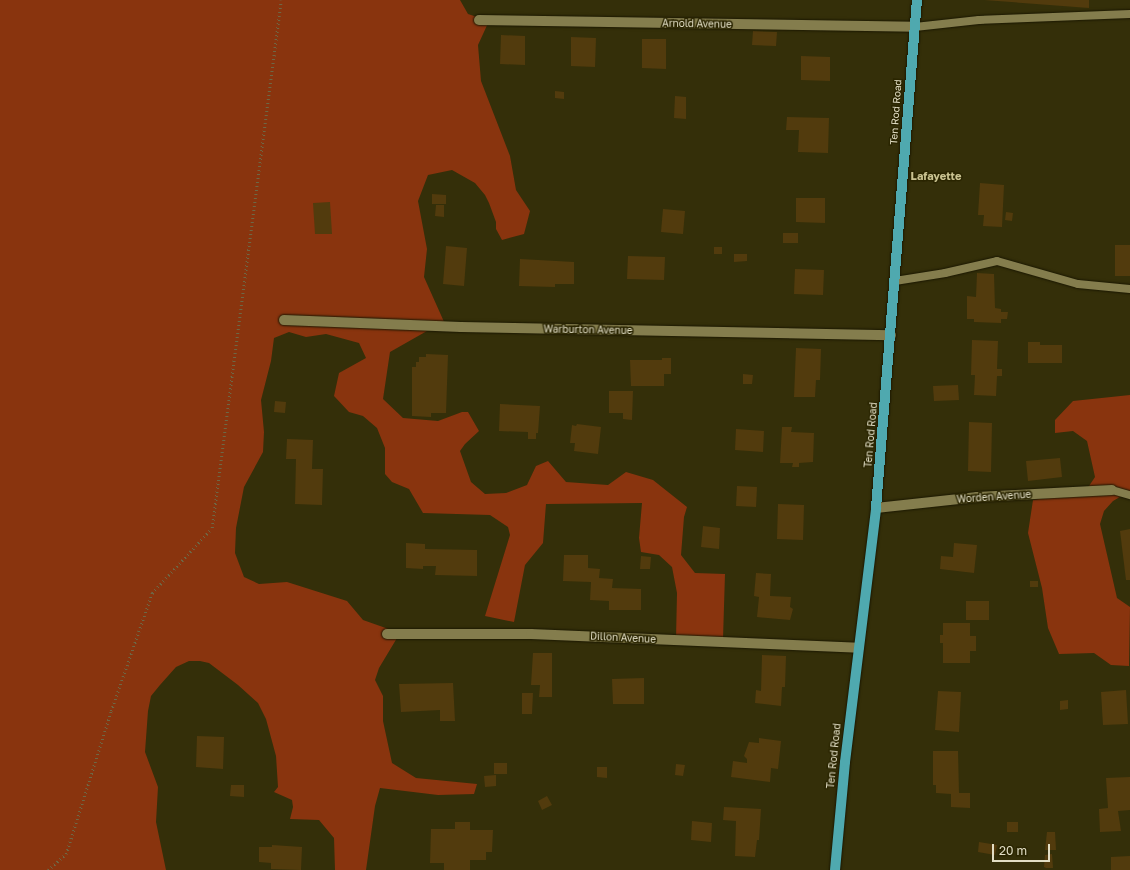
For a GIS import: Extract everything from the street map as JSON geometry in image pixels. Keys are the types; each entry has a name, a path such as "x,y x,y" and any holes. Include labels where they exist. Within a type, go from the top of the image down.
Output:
{"main road":[{"name":"Ten Rod Road","path":"835,870 845,762 876,508 892,335 917,0"}],"street":[{"name":"Arnold Avenue","path":"479,20 915,27"},
{"name":"Warburton Avenue","path":"284,320 461,327 892,335"},
{"name":"Worden Avenue","path":"876,508 977,497 1112,490"},
{"name":"Dillon Avenue","path":"387,634 531,634 859,648"}],"lane":[{"path":"915,27 979,20 1130,14"},
{"path":"895,281 945,273 997,261 1078,284 1130,289"},
{"path":"1112,490 1130,495"}],"path":[{"path":"48,870 66,854 111,711 152,593 212,528 282,0"}],"shaded area":[{"path":"0,0 460,0 468,14 489,21 478,45 481,81 510,156 516,190 530,211 524,234 502,240 496,229 496,222 489,203 485,195 475,183 452,170 428,175 418,201 427,249 424,277 445,324 434,327 390,352 383,399 403,418 438,421 462,412 468,412 479,431 460,451 471,482 485,494 506,493 527,485 536,466 548,461 566,482 608,485 626,472 653,480 687,507 684,517 681,555 695,573 725,574 723,639 676,639 677,593 672,567 659,555 641,552 639,538 642,503 546,504 543,543 525,565 514,622 485,616 510,535 508,527 490,515 423,513 409,489 392,482 385,474 385,448 377,428 363,416 349,412 334,396 339,373 366,358 359,343 326,334 306,337 289,332 274,338 271,361 261,400 264,432 263,452 244,487 236,528 235,553 244,577 259,584 287,582 347,601 363,620 400,633 379,668 375,680 383,696 383,721 392,763 416,778 477,784 474,794 438,795 380,788 375,806 366,870 335,870 334,838 319,820 290,819 293,807 292,800 274,792 278,787 276,756 266,719 258,703 238,685 209,663 189,661 176,667 160,685 151,696 148,711 145,752 158,787 156,822 166,870 0,870"},
{"path":"1130,395 1130,491 1113,501 1104,511 1100,524 1117,598 1130,607 1129,666 1111,665 1094,653 1059,654 1048,628 1042,588 1028,533 1033,500 1085,492 1095,477 1087,441 1073,431 1055,433 1055,420 1073,401"}],"building":[{"path":"984,0 1089,0 1089,8"},
{"path":"753,31 777,32 776,46 752,45"},
{"path":"501,35 525,36 525,65 500,64"},
{"path":"571,37 596,38 595,67 571,66"},
{"path":"642,39 666,39 666,69 642,68"},
{"path":"801,56 830,57 830,81 801,80"},
{"path":"555,91 564,92 564,99 555,98"},
{"path":"675,96 686,97 686,119 674,118"},
{"path":"787,117 829,118 828,153 798,152 799,130 786,130"},
{"path":"980,183 1004,185 1002,227 983,226 984,215 978,215"},
{"path":"432,194 446,195 446,204 432,204"},
{"path":"796,198 825,198 825,223 796,222"},
{"path":"330,202 332,234 315,234 313,203"},
{"path":"436,205 444,205 444,217 435,216"},
{"path":"663,209 685,211 683,234 661,232"},
{"path":"1006,212 1013,213 1012,221 1005,220"},
{"path":"783,233 798,233 798,243 783,243"},
{"path":"1115,245 1130,245 1130,276 1115,276"},
{"path":"446,246 467,248 464,286 443,284"},
{"path":"714,247 722,247 722,254 714,254"},
{"path":"734,254 747,254 747,261 734,262"},
{"path":"628,256 665,257 664,280 627,279"},
{"path":"520,259 574,262 574,284 555,284 555,287 519,286"},
{"path":"795,269 824,270 823,295 794,294"},
{"path":"977,273 994,274 995,308 1001,309 1001,312 1008,312 1007,319 1001,319 1001,323 974,322 974,319 967,319 967,296 976,297"},
{"path":"972,340 998,341 997,369 1002,369 1002,376 997,376 996,396 974,395 975,375 971,375"},
{"path":"1028,342 1040,342 1040,345 1062,345 1062,363 1028,363"},
{"path":"796,348 821,349 820,380 816,380 815,397 794,397"},
{"path":"426,354 448,355 446,413 431,413 431,417 412,416 412,367 416,367 416,362 419,362 419,357 426,357"},
{"path":"662,358 671,358 671,374 664,374 664,386 631,386 630,360 662,360"},
{"path":"743,374 753,375 752,384 743,384"},
{"path":"958,385 959,400 934,401 933,386"},
{"path":"609,391 633,391 632,420 623,419 623,413 609,413"},
{"path":"275,401 286,402 285,413 274,412"},
{"path":"500,404 540,406 538,433 536,433 536,439 528,439 528,432 499,431"},
{"path":"969,422 992,423 991,472 968,471"},
{"path":"577,424 601,427 598,454 574,451 575,443 570,443 572,425 576,426"},
{"path":"782,427 792,427 791,432 814,433 813,462 799,463 799,467 792,467 793,463 780,463"},
{"path":"736,429 764,431 763,452 735,450"},
{"path":"287,439 313,440 312,469 323,469 322,505 295,504 296,459 286,459"},
{"path":"1060,458 1062,477 1028,481 1026,461"},
{"path":"737,486 757,487 756,507 736,506"},
{"path":"778,504 804,505 803,540 777,539"},
{"path":"703,526 720,528 719,549 701,547"},
{"path":"1130,529 1130,580 1126,580 1120,531"},
{"path":"406,543 425,544 425,549 477,550 477,576 435,575 436,566 423,566 423,569 406,568"},
{"path":"954,543 977,545 974,573 940,569 941,556 953,557"},
{"path":"564,555 588,555 588,568 600,569 599,578 613,579 612,588 641,589 641,610 609,610 609,601 590,600 591,582 563,581"},
{"path":"641,556 651,557 650,569 640,569"},
{"path":"756,573 771,574 770,596 791,597 790,607 793,609 790,620 757,617 759,597 754,596"},
{"path":"1030,581 1038,581 1038,587 1030,587"},
{"path":"966,601 989,601 989,620 966,620"},
{"path":"943,623 970,623 970,636 976,636 976,651 970,651 970,663 943,663 943,643 940,643 940,635 943,635"},
{"path":"533,653 552,653 552,697 539,697 540,685 531,685"},
{"path":"762,655 786,656 785,687 782,687 781,706 755,703 756,690 761,691"},
{"path":"644,678 644,704 613,704 612,679"},
{"path":"453,683 455,721 440,721 440,710 401,712 399,684"},
{"path":"1126,690 1128,724 1103,725 1101,692"},
{"path":"938,691 961,692 959,732 935,730"},
{"path":"522,693 533,693 532,714 522,714"},
{"path":"1068,700 1068,709 1060,710 1060,701"},
{"path":"197,736 224,737 223,769 196,767"},
{"path":"759,738 781,741 778,769 771,768 770,782 731,777 733,761 747,763 747,759 744,756 749,742 759,743"},
{"path":"933,751 958,751 959,793 970,793 970,808 951,807 951,794 936,793 936,785 933,785"},
{"path":"494,763 507,763 507,774 494,774"},
{"path":"676,764 685,765 683,776 675,775"},
{"path":"597,767 607,767 607,778 597,777"},
{"path":"496,775 496,786 485,787 484,776"},
{"path":"1130,777 1130,810 1118,811 1121,831 1100,832 1099,809 1108,808 1106,778"},
{"path":"231,785 244,785 244,797 230,796"},
{"path":"547,796 552,805 542,810 538,801"},
{"path":"724,807 761,809 759,840 757,840 755,857 735,856 736,821 723,820"},
{"path":"692,821 712,823 711,842 691,840"},
{"path":"455,822 470,822 470,830 493,830 492,852 486,852 486,860 470,860 470,870 444,870 444,863 430,863 431,829 455,829"},
{"path":"1007,822 1018,822 1018,832 1007,832"},
{"path":"1047,832 1055,832 1056,850 1045,850"},
{"path":"979,842 997,845 995,855 978,852"},
{"path":"272,845 302,847 301,870 271,869 271,863 259,862 259,847 272,847"},
{"path":"1052,854 1053,868 1044,867 1045,855"},
{"path":"1130,856 1130,870 1111,870 1111,857"}],"district":[{"name":"Lafayette","path":"936,176"}]}
